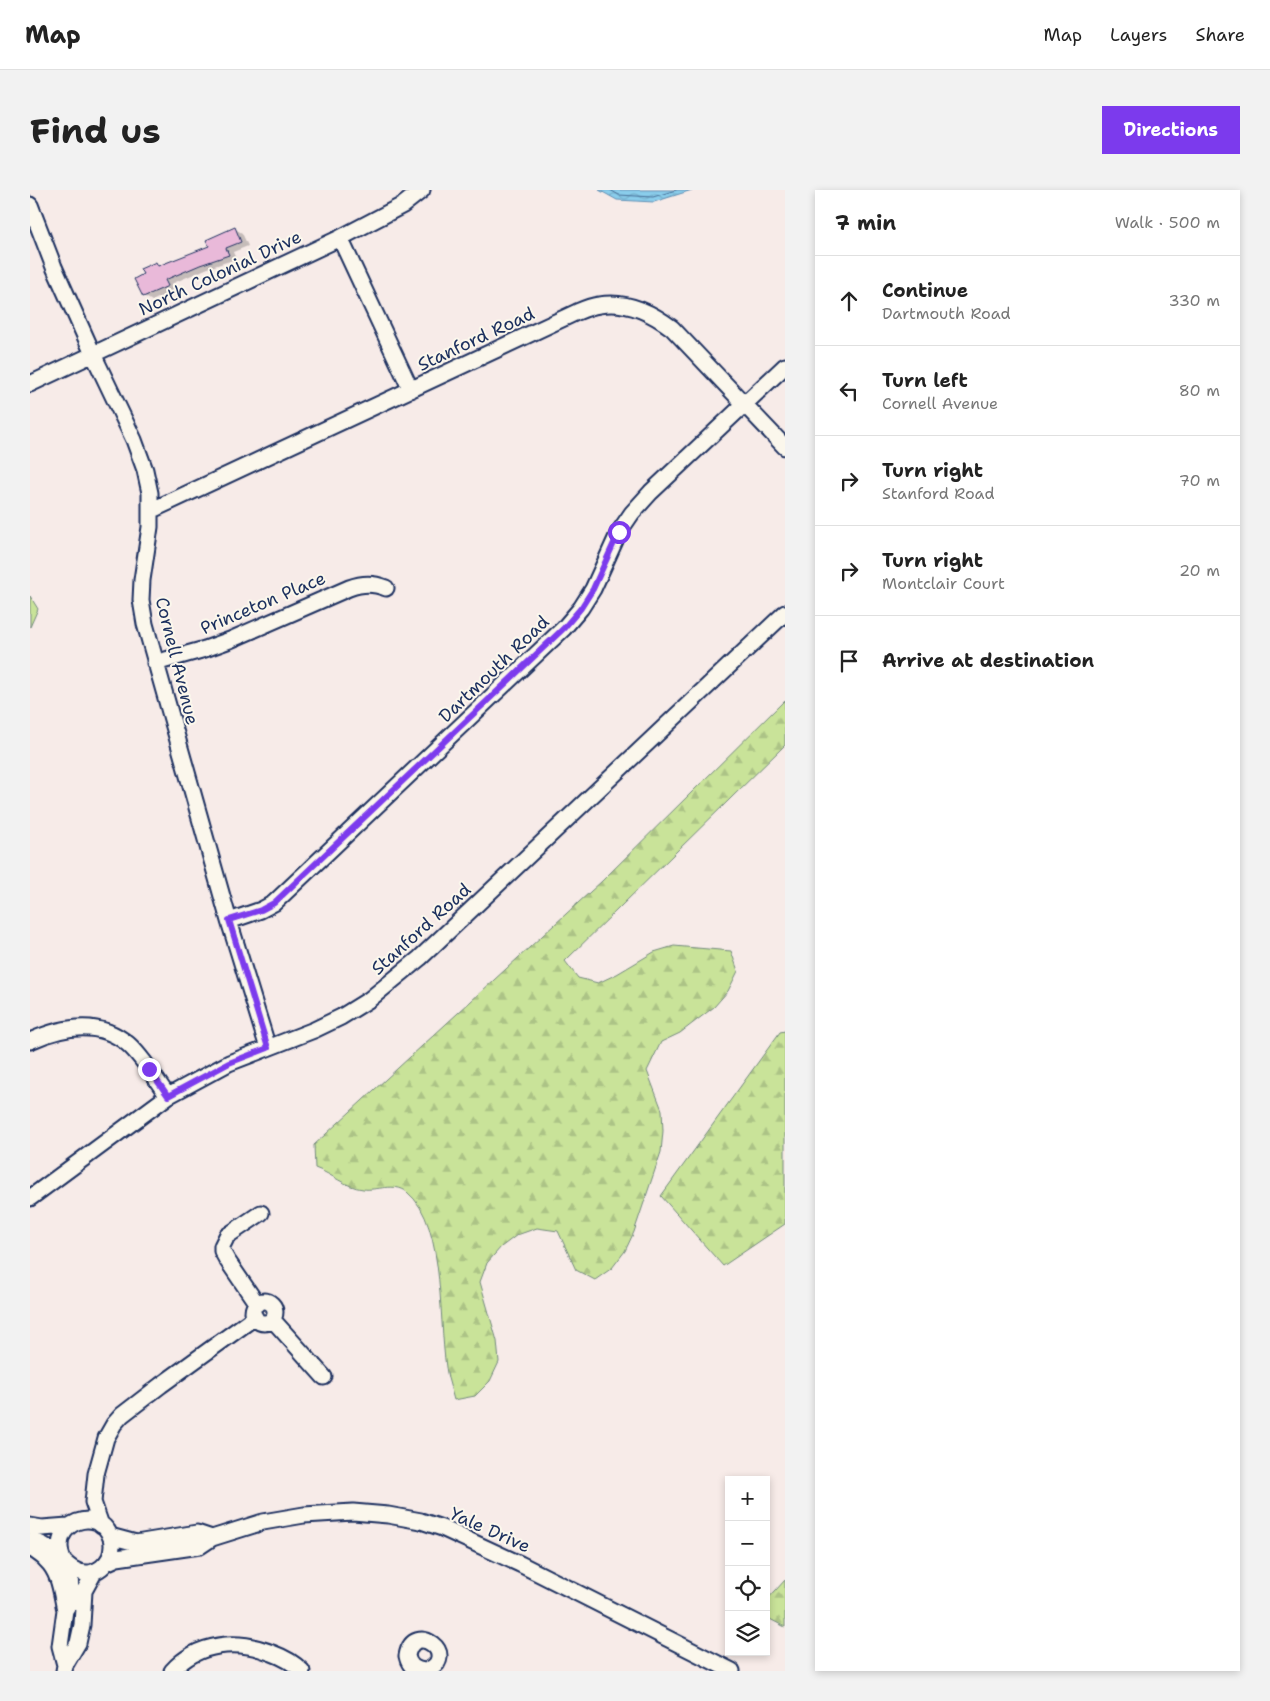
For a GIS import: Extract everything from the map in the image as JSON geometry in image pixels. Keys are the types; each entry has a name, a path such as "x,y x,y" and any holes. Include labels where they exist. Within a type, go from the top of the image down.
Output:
{"street":[{"name":"North Colonial Drive","path":"30,384 340,238 403,205 422,190"},
{"name":"Cornell Avenue","path":"30,205 54,267 134,440 145,470 150,492 150,527 141,600 145,624 229,920 268,1048"},
{"path":"340,238 411,390"},
{"name":"Stanford Road","path":"150,511 577,312 598,305 616,304 635,307 654,315 672,328 785,447"},
{"name":"Dartmouth Road","path":"229,920 261,910 274,903 564,628 581,608 593,589 619,532 632,513 651,492 785,366"},
{"name":"Princeton Place","path":"155,663 230,640 361,584 374,584 386,588"},
{"name":"Stanford Road","path":"30,1198 168,1096 229,1063 314,1030 341,1017 394,981 785,613"},
{"path":"30,1041 59,1029 77,1027 108,1032 127,1043 168,1096"},
{"path":"261,1213 227,1236 222,1250 256,1310 260,1322 272,1319 324,1377"},
{"path":"64,1668 78,1643 82,1625 84,1591 112,1550 93,1502 96,1474 106,1438 122,1415 256,1310"},
{"path":"65,1610 71,1601 72,1590 66,1564 59,1546 63,1532 93,1502"},
{"name":"Yale Drive","path":"66,1564 82,1572 101,1567 117,1558 200,1546 212,1538 263,1522 304,1515 353,1512 388,1515 421,1521 442,1528 520,1564 732,1671"},
{"name":"Yale Drive","path":"30,1526 42,1528 94,1521 105,1530 136,1543 197,1533 212,1538"},
{"path":"30,1541 39,1542 49,1547 66,1564"},
{"path":"30,1547 53,1567 57,1576 65,1610 60,1646 64,1668"},
{"path":"172,1671 179,1663 193,1654 218,1645 237,1644 259,1648 278,1655 302,1671"}],"green space":[{"path":"30,596 38,609 30,627"},
{"path":"785,700 785,745 565,961 578,978 598,983 654,952 674,946 731,951 738,971 728,991 714,1007 680,1033 661,1042 647,1071 662,1110 663,1131 661,1152 634,1232 625,1251 612,1268 595,1280 576,1270 558,1231 537,1228 517,1235 501,1247 487,1263 480,1282 497,1341 499,1362 490,1381 475,1396 454,1400 445,1358 439,1279 435,1253 429,1228 420,1207 402,1189 391,1187 356,1188 315,1168 314,1145 602,881"},
{"path":"785,1031 785,1224 723,1266 661,1196 780,1032"},
{"path":"785,1580 785,1627 770,1619 770,1597"}],"water":[{"path":"599,190 692,190 654,202 617,200"}],"building":[{"path":"235,227 241,242 226,248 229,255 165,280 168,286 143,297 134,279 143,274 140,269 156,262 158,266 209,246 206,240"}],"route":[{"path":"149,1069 168,1096 229,1063 268,1048 229,920 261,910 274,903 564,628 581,608 593,589 619,532"}]}
